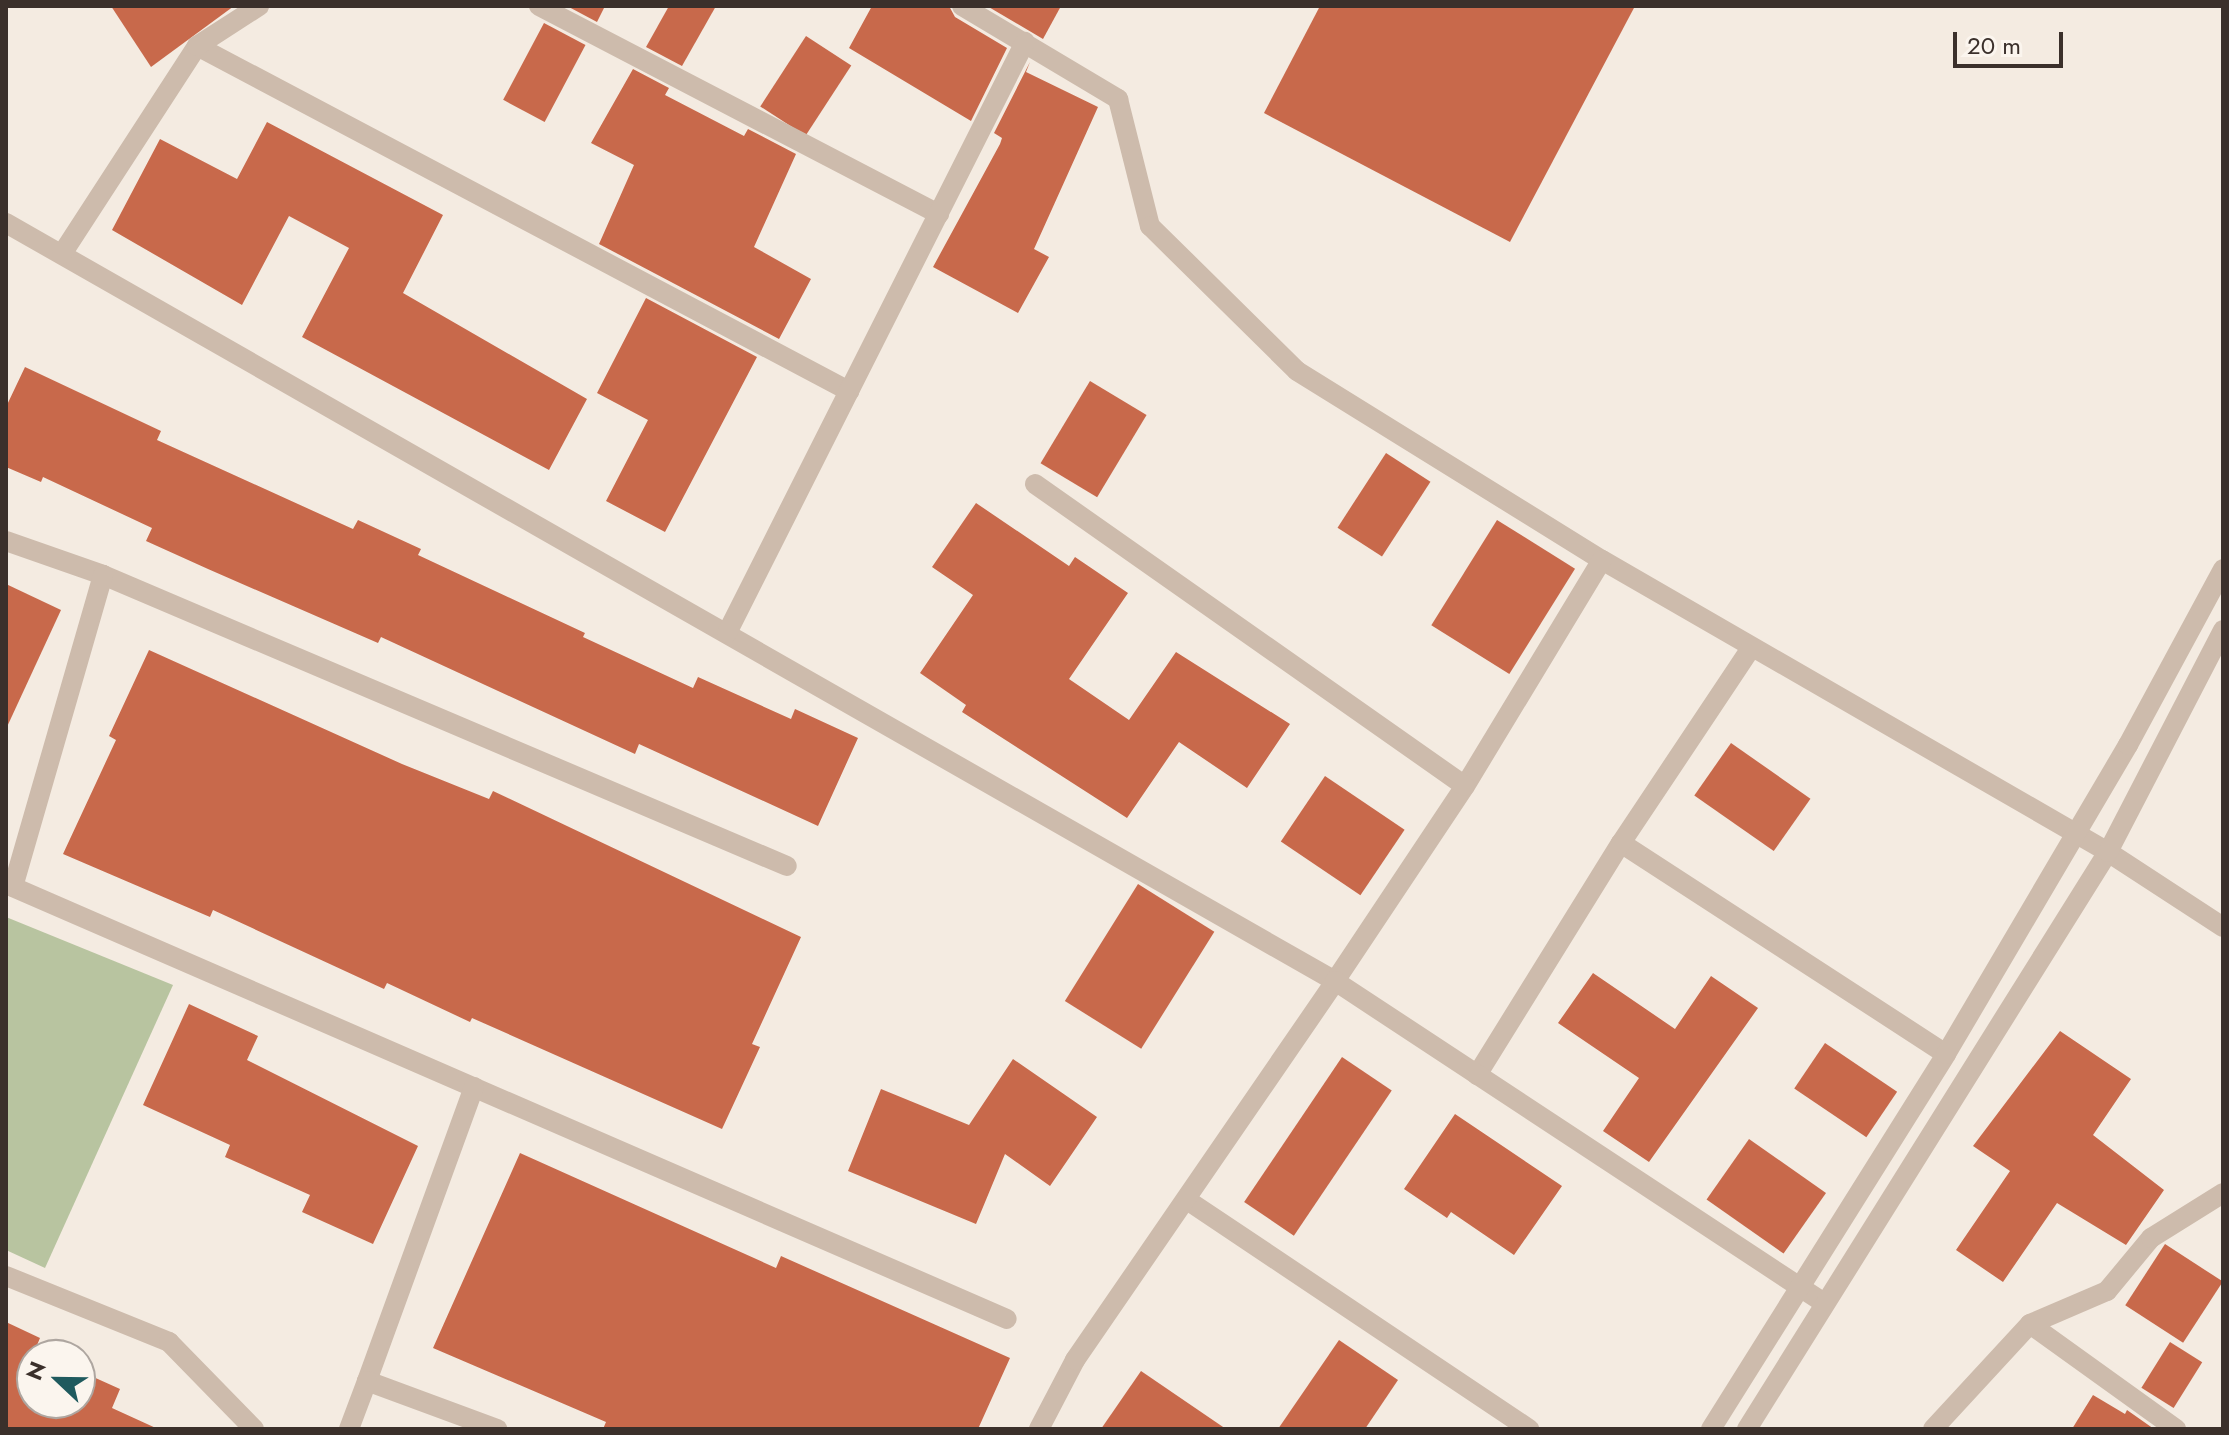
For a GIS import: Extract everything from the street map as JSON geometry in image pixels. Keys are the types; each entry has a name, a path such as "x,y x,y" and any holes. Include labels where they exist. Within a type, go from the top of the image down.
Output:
{"street":[{"path":"62,254 197,46 259,6"},
{"path":"539,6 939,214"},
{"path":"962,6 1118,99 1150,226 1297,371 1602,560 2108,852 2223,927"},
{"path":"727,633 1025,42"},
{"path":"197,46 849,391"},
{"path":"6,223 1335,981 1824,1303"},
{"path":"1035,484 1465,786"},
{"path":"6,541 103,575 787,866"},
{"path":"1039,1429 1075,1360 1187,1200 1465,786 1602,560"},
{"path":"1711,1429 1946,1054 2076,834 2223,569"},
{"path":"103,575 10,885 1007,1319"},
{"path":"1747,1429 2108,852 2223,630"},
{"path":"1477,1075 1621,843 1751,648"},
{"path":"1621,843 1946,1054"},
{"path":"349,1429 474,1087"},
{"path":"1933,1429 2030,1324 2107,1291 2151,1238 2223,1193"},
{"path":"1187,1200 1529,1429"},
{"path":"6,1276 169,1342 254,1429"},
{"path":"2030,1324 2176,1429"},
{"path":"367,1381 497,1429"}],"green space":[{"path":"6,917 173,985 45,1268 6,1250"}],"building":[{"path":"111,6 234,6 151,67"},
{"path":"567,6 605,6 597,22"},
{"path":"669,6 716,6 682,66 646,47"},
{"path":"872,6 949,6 955,17 1007,48 971,121 849,48"},
{"path":"987,6 1061,6 1043,39"},
{"path":"1320,6 1635,6 1510,242 1264,113"},
{"path":"544,23 585,45 545,122 503,100"},
{"path":"806,36 851,65 806,136 760,106"},
{"path":"1030,62 1026,72 1098,107 1034,249 1049,257 1018,313 933,267 1000,144 1002,138 994,133"},
{"path":"633,69 669,88 665,95 744,136 748,129 796,154 754,247 811,279 779,339 599,244 634,165 591,143"},
{"path":"267,122 443,215 403,293 587,399 549,470 302,337 349,248 289,216 242,305 112,230 160,139 237,179"},
{"path":"646,298 757,357 665,532 606,501 648,420 597,393"},
{"path":"25,367 161,431 157,440 353,529 358,520 421,549 418,555 585,633 583,637 693,688 698,677 791,719 795,709 858,738 818,826 639,744 635,754 381,637 378,643 208,569 146,541 152,528 43,477 41,482 6,467 6,407"},
{"path":"1090,381 1147,415 1097,497 1041,463"},
{"path":"1386,453 1430,482 1382,557 1338,528"},
{"path":"976,503 1069,566 1075,557 1128,593 1069,679 1129,720 1176,652 1290,724 1247,788 1179,742 1127,818 962,712 966,705 920,673 973,595 932,567"},
{"path":"1497,520 1575,569 1509,674 1431,625"},
{"path":"6,584 61,610 6,729"},
{"path":"149,650 402,764 489,799 493,791 801,937 752,1044 760,1047 722,1129 472,1018 470,1022 387,983 384,989 213,910 210,917 63,854 116,740 109,736"},
{"path":"1731,743 1810,799 1774,851 1694,795"},
{"path":"1325,776 1405,830 1360,895 1281,841"},
{"path":"1138,884 1214,932 1141,1049 1065,1001"},
{"path":"1593,973 1675,1029 1711,976 1758,1008 1649,1162 1603,1131 1639,1078 1558,1023"},
{"path":"189,1004 258,1036 247,1060 418,1146 373,1244 302,1212 310,1195 225,1157 230,1145 143,1105"},
{"path":"2060,1031 2131,1079 2093,1135 2164,1190 2126,1245 2057,1203 2003,1282 1956,1250 2010,1171 1973,1146"},
{"path":"1825,1043 1897,1092 1866,1137 1794,1089"},
{"path":"1342,1057 1392,1091 1294,1236 1244,1202"},
{"path":"1013,1059 1097,1117 1050,1186 1005,1154 976,1224 848,1171 881,1089 969,1125"},
{"path":"1455,1114 1562,1186 1514,1255 1451,1212 1447,1218 1404,1189"},
{"path":"1749,1139 1826,1193 1784,1254 1707,1200"},
{"path":"520,1153 776,1268 781,1256 1010,1358 978,1429 603,1429 606,1422 433,1348"},
{"path":"2165,1244 2223,1282 2183,1343 2125,1305"},
{"path":"6,1322 40,1338 16,1339 16,1419 96,1419 96,1378 120,1389 112,1408 158,1429 6,1429"},
{"path":"1339,1340 1398,1380 1365,1429 1278,1429"},
{"path":"2170,1342 2202,1362 2174,1408 2141,1388"},
{"path":"1141,1371 1226,1429 1101,1429"},
{"path":"2093,1395 2125,1414 2127,1410 2154,1429 2072,1429"}]}
